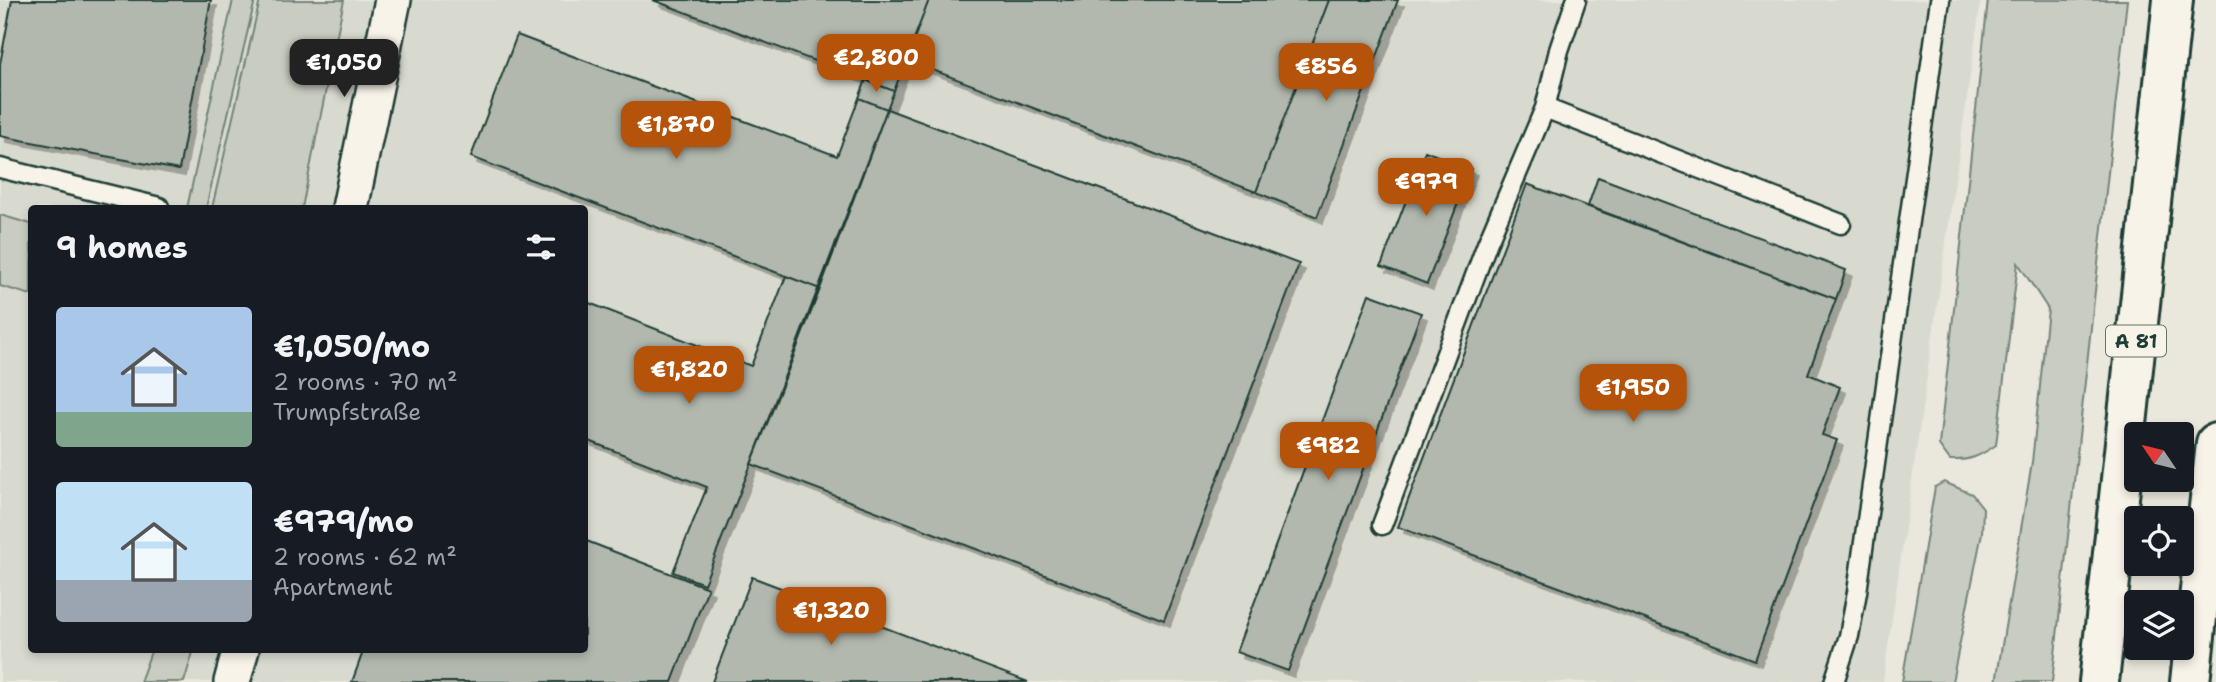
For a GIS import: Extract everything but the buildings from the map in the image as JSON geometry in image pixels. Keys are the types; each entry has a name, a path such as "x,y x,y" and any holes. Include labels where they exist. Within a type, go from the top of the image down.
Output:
{"highway":[{"name":"A 81","path":"2099,682 2172,0"},
{"path":"2190,682 2216,443"}],"street":[{"path":"351,205 393,0"},
{"path":"232,682 240,653"}],"lane":[{"path":"1382,525 1487,244 1545,108 1559,50 1577,0"},
{"path":"1834,682 1849,636 1857,592 1940,0"},
{"path":"1545,108 1841,224"},
{"path":"0,168 151,205"}],"shaded area":[{"path":"0,0 1981,0 1883,682 0,682"},
{"path":"233,0 255,0 207,205 188,205"},
{"path":"260,0 344,0 303,205 213,205"},
{"path":"1988,0 2127,0 2052,682 1996,682 2032,462 2048,309 2018,263 1996,445 1974,457 1950,460 1939,445"},
{"path":"0,215 28,223 28,294 0,286"},
{"path":"1944,482 1972,494 1983,508 1982,533 1952,682 1902,682 1935,487"},
{"path":"151,653 193,653 184,682 140,682"}]}
